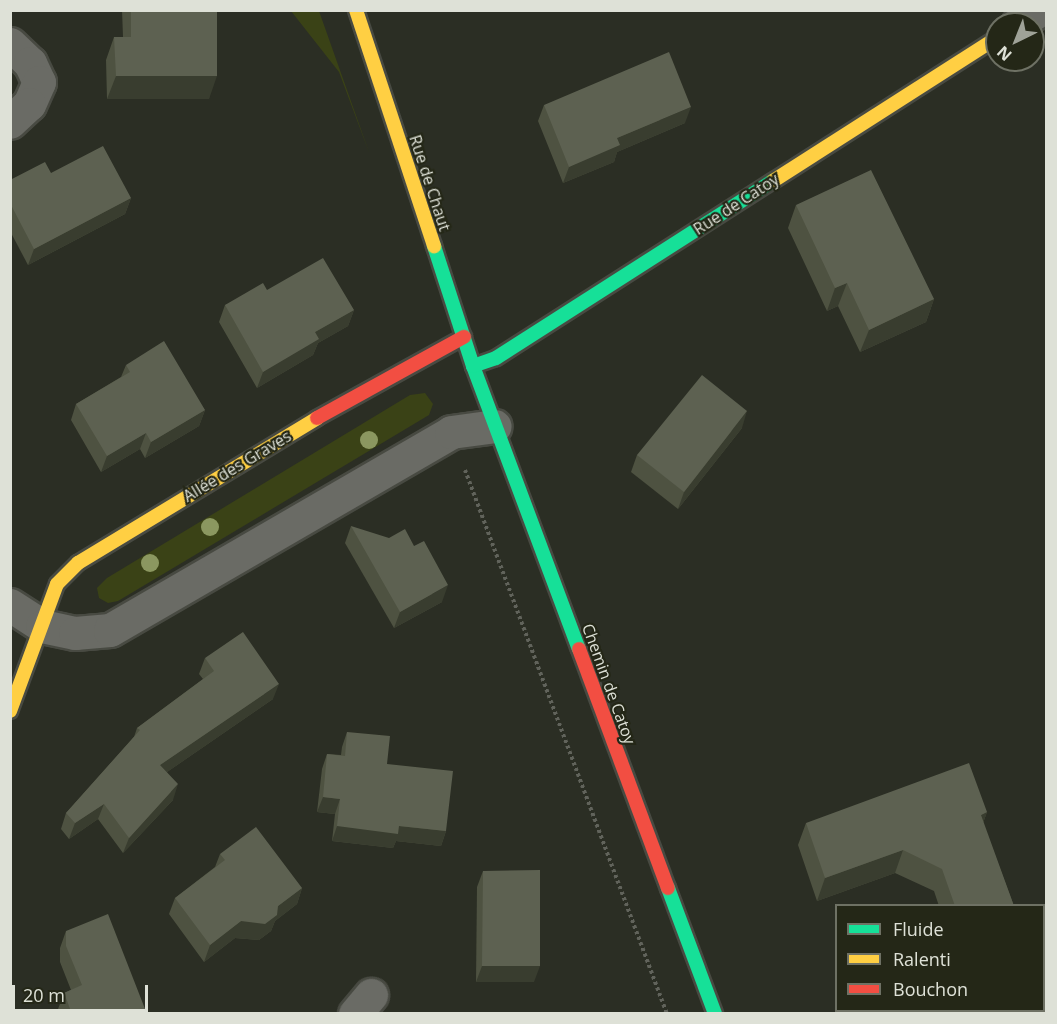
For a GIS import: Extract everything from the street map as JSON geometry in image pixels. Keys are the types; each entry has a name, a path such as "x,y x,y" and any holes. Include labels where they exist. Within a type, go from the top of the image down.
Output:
{"street":[{"name":"Rue de Chaut","path":"356,10 474,366"},
{"path":"10,45 30,63 39,82 29,104 10,122"},
{"name":"Rue de Catoy","path":"474,366 496,358 985,46"},
{"name":"Allée des Graves","path":"10,711 57,584 78,563 380,380 464,338"},
{"name":"Chemin de Catoy","path":"474,366 715,1014"},
{"path":"10,605 42,626 75,633 110,630 451,432 495,426"}],"green space":[{"path":"291,11 319,11 370,155 339,72"},
{"path":"425,393 433,404 429,415 118,601 108,603 99,598 97,588 107,578 410,395"}],"building":[{"path":"131,10 217,10 217,76 116,76 114,37 131,37"},
{"path":"669,52 691,107 617,138 620,145 569,167 544,105"},
{"path":"103,146 131,198 34,249 10,203 10,180 45,162 51,173"},
{"path":"871,170 934,299 869,330 847,283 835,288 796,205"},
{"path":"323,258 354,310 315,332 319,339 263,372 225,305 263,283 267,290"},
{"path":"164,341 205,410 151,442 146,433 107,456 76,404 130,372 126,365"},
{"path":"702,375 747,411 684,492 637,455"},
{"path":"351,526 389,538 405,529 414,546 424,541 448,585 400,612"},
{"path":"243,632 279,684 160,765 178,784 129,838 104,804 75,823 66,813 140,730 137,728 214,671 205,658"},
{"path":"347,732 390,736 387,764 453,771 446,831 399,826 398,834 337,826 340,799 323,797 327,754 345,756"},
{"path":"969,763 987,812 981,815 1013,904 954,904 942,869 903,850 825,878 806,823"},
{"path":"256,827 302,888 278,906 277,915 265,924 241,921 210,945 175,898 225,860 220,854"},
{"path":"540,870 540,966 482,966 483,871"},
{"path":"108,914 147,1014 72,1014 64,993 82,985 66,946 66,931"}],"traffic: fast":[{"path":"473,366 496,358 773,181"},
{"path":"434,246 473,366 579,649"},
{"path":"668,888 715,1014"}],"traffic: slow":[{"path":"356,10 434,246"},
{"path":"773,181 985,46"},
{"path":"10,711 57,584 78,563 317,418"}],"traffic: jam":[{"path":"317,418 464,337"},
{"path":"579,649 668,888"}]}
